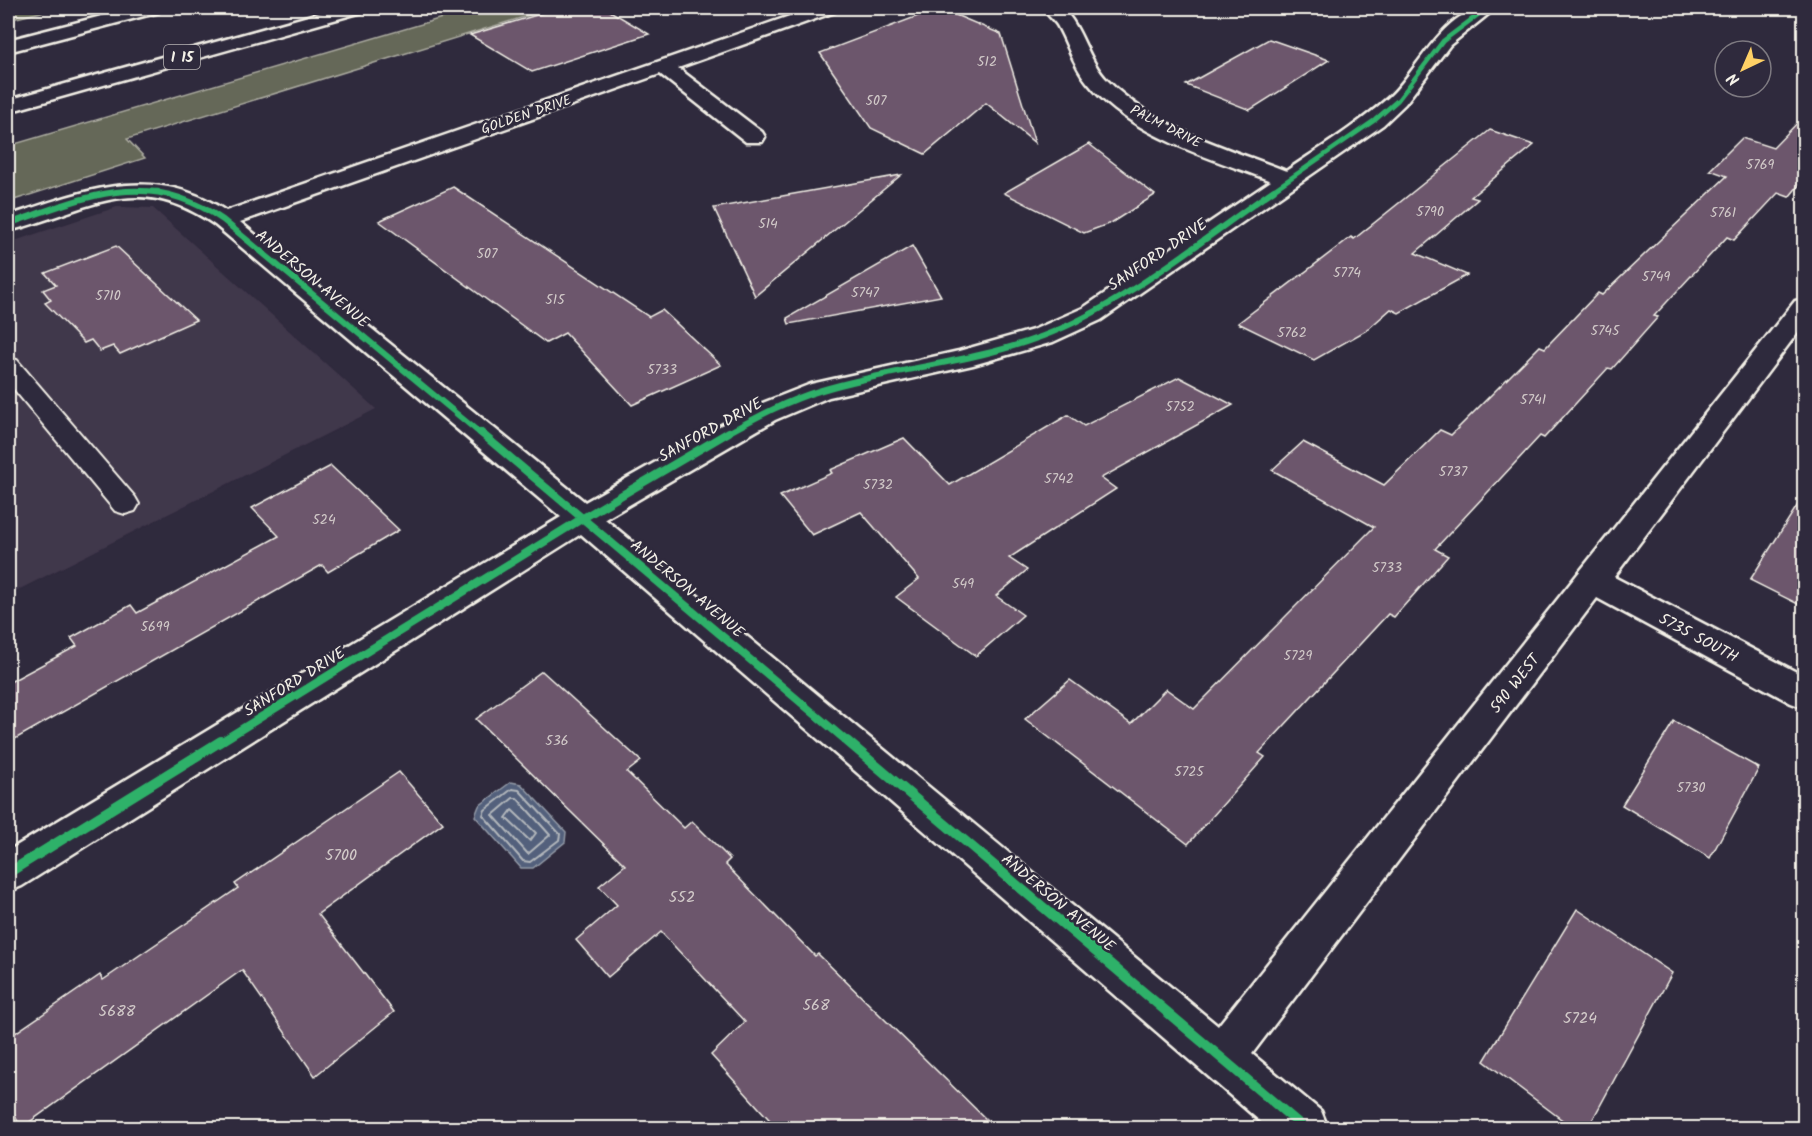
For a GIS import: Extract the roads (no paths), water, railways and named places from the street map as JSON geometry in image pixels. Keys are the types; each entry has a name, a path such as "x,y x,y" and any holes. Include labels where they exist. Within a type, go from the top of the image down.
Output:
{"main road":[{"path":"8,46 153,8"},
{"name":"I 15","path":"8,106 356,8"},
{"name":"GOLDEN DRIVE","path":"223,220 829,8"},
{"name":"PALM DRIVE","path":"1052,8 1065,20 1087,66 1098,83 1116,99 1172,132 1288,180"},
{"name":"SANFORD DRIVE","path":"8,873 583,518 704,446 765,414 821,390 963,359 1043,336 1092,314 1382,114 1398,100 1443,41 1487,8"},
{"path":"663,66 754,137"},
{"name":"ANDERSON AVENUE","path":"8,224 76,202 143,190 183,197 223,220 583,518 1304,1128"},
{"name":"590 WEST","path":"1222,1058 1803,312"},
{"name":"5735 SOUTH","path":"1593,581 1804,693"}],"lane":[{"path":"8,366 125,504"}],"water":[{"path":"511,782 521,784 566,832 565,842 533,868 521,868 475,816 479,806"}]}
